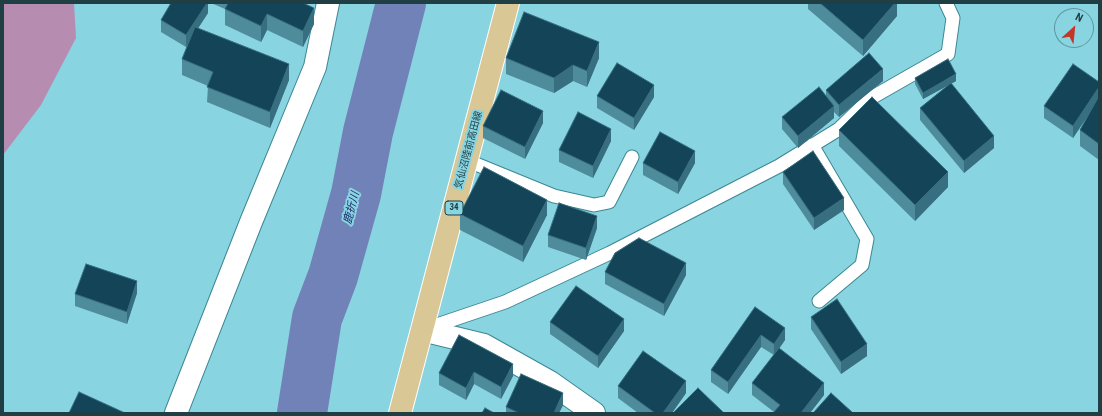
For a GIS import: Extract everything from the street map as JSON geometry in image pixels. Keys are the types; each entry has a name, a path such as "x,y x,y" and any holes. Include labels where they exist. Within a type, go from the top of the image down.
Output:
{"main road":[{"name":"気仙沼陸前高田線","path":"400,413 508,3"}],"street":[{"path":"176,413 251,222 315,67 328,3"},
{"path":"422,330 484,344 550,382 594,413"}],"lane":[{"path":"422,330 505,302 610,253 779,166 839,129 871,98 948,54 953,18 946,3"},
{"path":"812,145 867,238 862,265 819,301"},
{"path":"466,160 554,196 594,204 609,202 632,157"}],"shaded area":[{"path":"3,3 74,3 76,38 41,105 3,155"}],"building":[{"path":"171,3 207,3 186,35 161,20"},
{"path":"228,3 303,3 314,8 303,31 267,14 261,26 225,9"},
{"path":"820,3 895,3 863,40"},
{"path":"524,12 599,42 587,71 573,65 554,78 506,58"},
{"path":"195,27 289,64 270,112 207,87 213,72 182,59"},
{"path":"869,53 883,69 839,105 826,90"},
{"path":"948,59 956,74 923,93 915,78"},
{"path":"617,63 654,85 634,118 597,96"},
{"path":"1073,64 1099,82 1099,87 1073,126 1044,106"},
{"path":"951,83 994,136 964,161 920,108"},
{"path":"819,87 834,106 798,136 782,117"},
{"path":"501,90 543,111 525,147 483,126"},
{"path":"1099,96 1099,144 1080,130"},
{"path":"872,97 948,172 915,205 839,130"},
{"path":"578,112 611,129 593,166 559,150"},
{"path":"660,132 695,151 678,182 643,163"},
{"path":"813,151 844,198 814,218 783,172"},
{"path":"484,167 547,200 523,246 460,214"},
{"path":"559,203 597,216 586,248 548,235"},
{"path":"639,238 686,263 664,304 605,272 615,253"},
{"path":"86,264 137,281 127,312 75,294"},
{"path":"576,286 624,319 598,356 550,322"},
{"path":"837,299 867,344 841,362 811,317"},
{"path":"755,307 785,328 774,344 761,335 728,382 711,370"},
{"path":"459,335 513,364 501,387 474,372 466,388 439,373"},
{"path":"779,348 824,383 801,413 773,413 780,405 752,383"},
{"path":"643,351 686,381 663,413 655,413 618,386"},
{"path":"521,374 563,393 554,413 519,413 506,407"},
{"path":"698,388 724,413 673,413"},
{"path":"79,392 125,413 69,413"},
{"path":"831,393 853,413 813,413"},
{"path":"485,408 494,413 482,413"}],"waterway":[{"name":"鹿折川","path":"302,413 317,318 333,276 356,194 368,132 401,3"}]}
